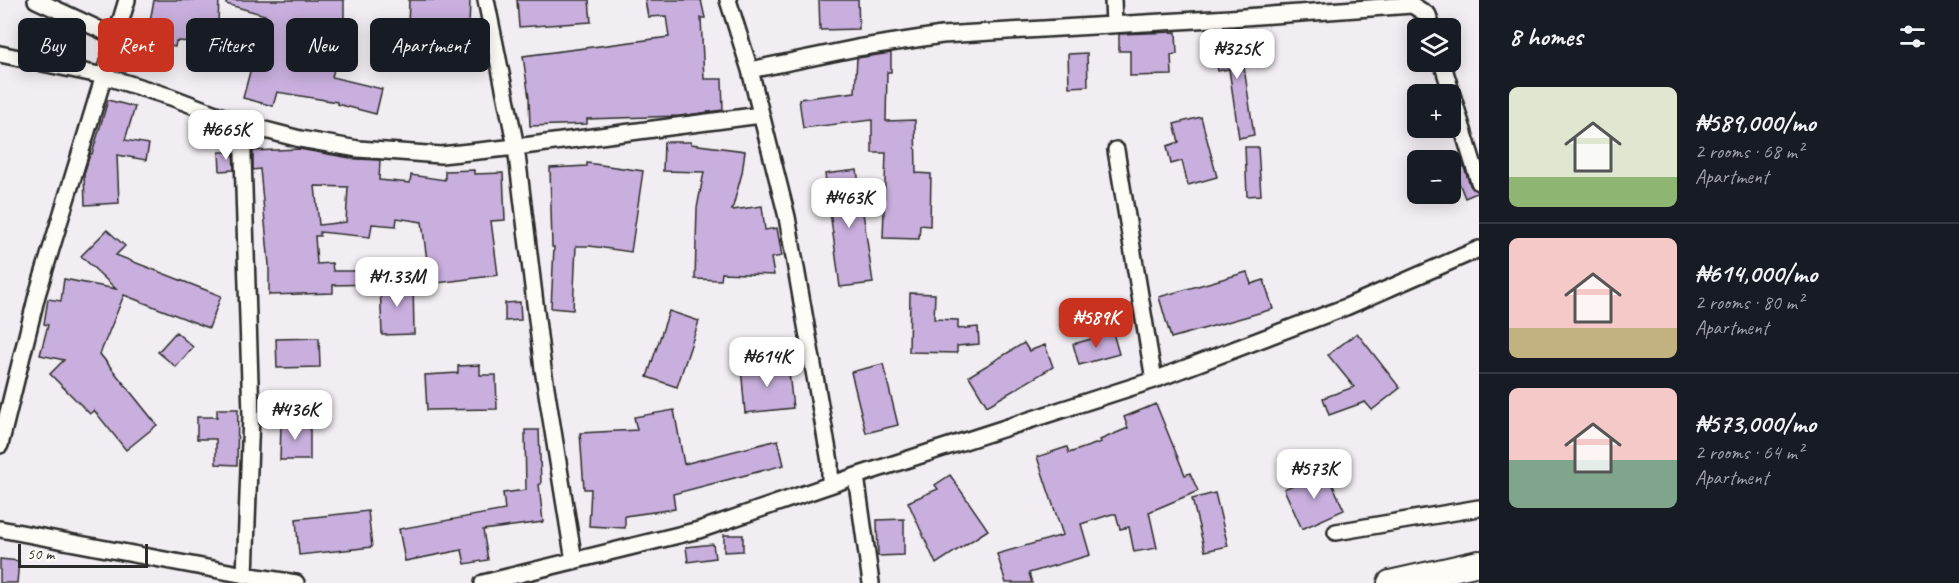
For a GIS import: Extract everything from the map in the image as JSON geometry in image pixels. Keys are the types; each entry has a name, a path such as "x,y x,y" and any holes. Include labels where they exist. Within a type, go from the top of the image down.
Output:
{"main road":[{"path":"1390,583 1479,563"}],"street":[{"path":"36,0 98,29"},
{"path":"122,18 127,0"},
{"path":"486,0 516,147 543,369 574,561"},
{"path":"728,0 750,70 787,217 830,462 830,485"},
{"path":"1113,0 1114,25"},
{"path":"750,70 857,48 942,35 1412,4 1429,18"},
{"path":"0,54 104,76 171,97 242,124 300,139 358,149 441,155 761,115"},
{"path":"0,445 37,296 105,72"},
{"path":"1445,72 1479,182"},
{"path":"242,124 251,416 245,575"},
{"path":"1116,150 1154,380"},
{"path":"483,583 699,530 856,476 1154,380 1346,307 1479,249"},
{"path":"856,476 871,583"},
{"path":"1336,532 1479,508"},
{"path":"0,529 296,583"}],"building":[{"path":"154,0 219,0 218,18 186,18 186,41 176,41 175,47 174,18 151,18"},
{"path":"227,0 344,0 344,18 286,18 286,72 333,72 332,77 382,89 376,114 337,104 337,102 277,92 273,106 243,98 250,72 274,72 274,18 264,18 265,15 226,4"},
{"path":"409,0 470,0 469,18 408,18"},
{"path":"517,0 589,0 591,22 519,27"},
{"path":"645,0 701,0 705,18 701,18 704,79 722,79 723,110 680,116 587,119 587,124 530,126 523,56 669,37 666,16 648,17"},
{"path":"819,0 858,0 859,29 820,30"},
{"path":"1238,27 1254,135 1239,138 1229,69 1218,71 1215,54 1226,52 1223,28"},
{"path":"1176,32 1177,54 1171,55 1172,75 1130,76 1130,51 1119,51 1119,34"},
{"path":"891,53 891,72 887,72 886,121 915,120 916,173 931,174 930,226 920,225 919,239 883,238 886,153 872,153 872,120 803,128 799,99 855,92 857,58"},
{"path":"1087,53 1088,86 1069,87 1068,54"},
{"path":"108,100 135,107 125,140 149,144 146,160 117,155 119,203 85,205 84,174"},
{"path":"1201,117 1217,177 1188,185 1182,161 1171,164 1167,146 1179,142 1174,124"},
{"path":"664,142 691,142 691,144 745,151 742,173 732,210 762,206 765,230 777,228 782,256 771,258 774,275 722,273 721,280 695,279 697,208 704,172 663,171"},
{"path":"1245,147 1258,147 1261,195 1247,196"},
{"path":"299,149 356,159 380,160 379,180 410,183 411,175 445,180 445,171 474,170 474,174 503,173 505,220 491,221 498,275 430,284 422,222 397,218 396,226 372,224 370,237 320,232 320,236 315,236 317,264 332,263 333,271 377,271 377,284 333,285 333,293 269,295 269,265 260,169 253,170 253,151","holes":["315,186 348,187 346,222 319,225"]},
{"path":"219,152 233,152 234,170 220,171"},
{"path":"1461,161 1470,185 1479,192 1465,198 1461,188"},
{"path":"587,163 643,171 631,252 576,246 573,310 551,308 554,247 552,247 550,168 587,166"},
{"path":"857,170 873,283 840,287 825,174"},
{"path":"107,230 125,246 116,255 221,296 209,328 124,295 100,354 157,425 126,450 94,410 90,414 50,374 64,360 40,355 48,325 44,324 48,299 61,301 64,279 116,289 81,256"},
{"path":"1247,272 1251,284 1264,280 1273,309 1171,338 1159,297"},
{"path":"413,282 414,334 382,335 380,283"},
{"path":"910,293 935,294 934,319 958,320 958,329 978,327 979,344 957,346 957,353 909,352"},
{"path":"520,302 521,320 505,321 505,303"},
{"path":"669,311 699,321 677,387 647,377"},
{"path":"176,332 193,347 176,367 158,352"},
{"path":"1113,333 1119,354 1079,365 1073,344"},
{"path":"1357,333 1400,388 1372,410 1365,402 1329,415 1323,398 1354,387 1328,355"},
{"path":"319,338 320,367 277,368 276,339"},
{"path":"1024,343 1029,351 1045,345 1053,367 987,406 969,376"},
{"path":"788,363 793,408 745,413 741,367"},
{"path":"883,364 898,425 866,433 851,372"},
{"path":"480,365 480,375 496,375 497,409 427,410 425,375 458,373 458,366"},
{"path":"1156,404 1185,475 1190,473 1198,491 1149,512 1157,548 1134,552 1129,527 1120,529 1116,514 1112,514 1081,524 1090,555 1029,573 1032,583 1006,583 997,554 1063,535 1037,457 1067,447 1069,453 1101,442 1100,440 1128,428 1124,417"},
{"path":"217,409 238,409 237,465 216,464 216,439 197,439 197,417 217,417"},
{"path":"674,410 684,464 778,440 784,465 673,494 675,509 625,516 625,528 589,526 591,489 584,489 580,433 637,430 634,417"},
{"path":"281,422 310,423 310,460 280,460"},
{"path":"525,430 539,430 541,484 539,484 543,522 483,530 488,560 465,564 462,550 405,561 399,529 505,510 503,493 526,490"},
{"path":"1326,470 1344,510 1302,529 1284,489"},
{"path":"950,475 988,530 936,564 908,502 938,489 935,485"},
{"path":"1215,493 1228,546 1205,551 1192,499"},
{"path":"368,511 372,547 299,555 296,519"},
{"path":"904,519 904,555 878,556 877,520"},
{"path":"724,535 743,535 743,551 724,552"},
{"path":"713,544 715,558 688,562 686,547"},
{"path":"0,559 19,561 17,583 0,583"}]}
